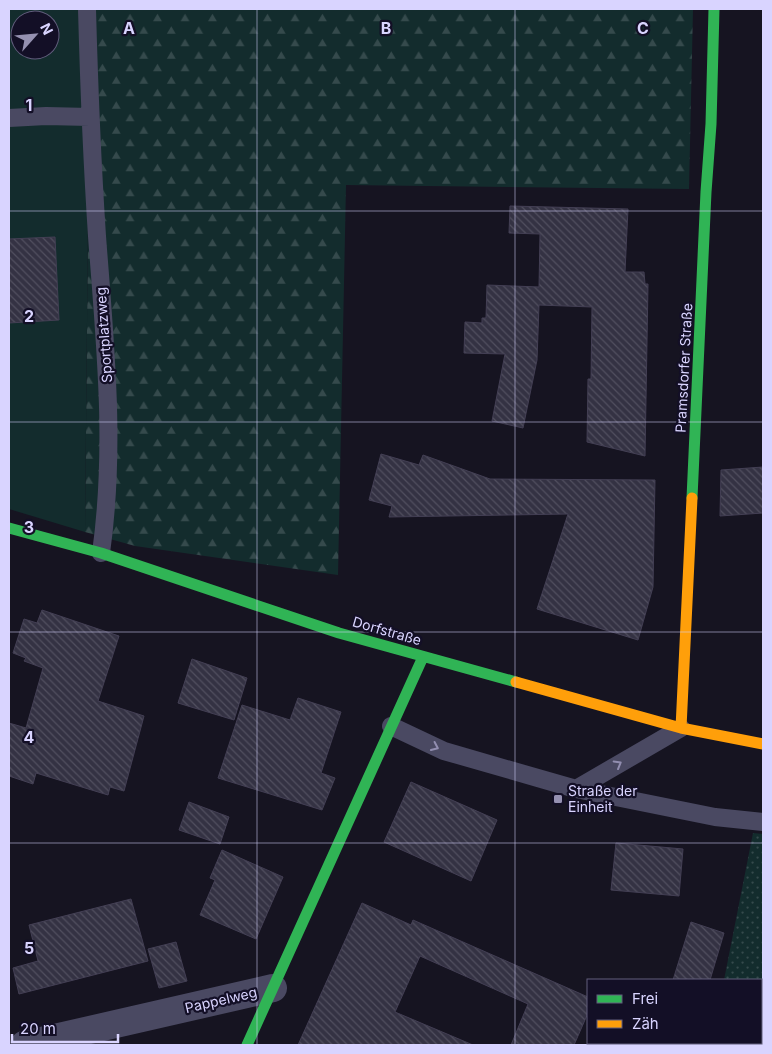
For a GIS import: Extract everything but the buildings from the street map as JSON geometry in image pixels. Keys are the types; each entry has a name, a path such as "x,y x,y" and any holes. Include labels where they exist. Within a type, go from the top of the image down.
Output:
{"street":[{"name":"Pramsdorfer Straße","path":"681,728 714,9"},
{"name":"Dorfstraße","path":"9,528 101,553 339,633 681,728 763,744"},
{"path":"248,1045 423,657"},
{"name":"Pappelweg","path":"24,1045 273,988"}],"lane":[{"name":"Sportplatzweg","path":"87,9 90,117 107,361 109,445 107,510 101,553"},
{"path":"9,118 46,116 90,117"},
{"path":"391,726 444,751 576,789 715,817 763,822"},
{"path":"576,789 681,728"}],"green space":[{"path":"9,9 90,9 85,532 9,509"},
{"path":"90,9 693,9 689,189 346,185 338,575 135,546 85,532"},
{"path":"753,833 763,834 763,1045 711,1045 762,1044 762,979 724,979"}],"traffic: fast":[{"path":"692,498 706,192 711,124 714,9"},
{"path":"9,528 101,553 339,633 516,682"},
{"path":"247,1045 423,657"}],"traffic: slow":[{"path":"681,728 692,498"},
{"path":"516,682 681,728 763,744"}],"place":[{"name":"Straße der Einheit","path":"558,799"}]}
